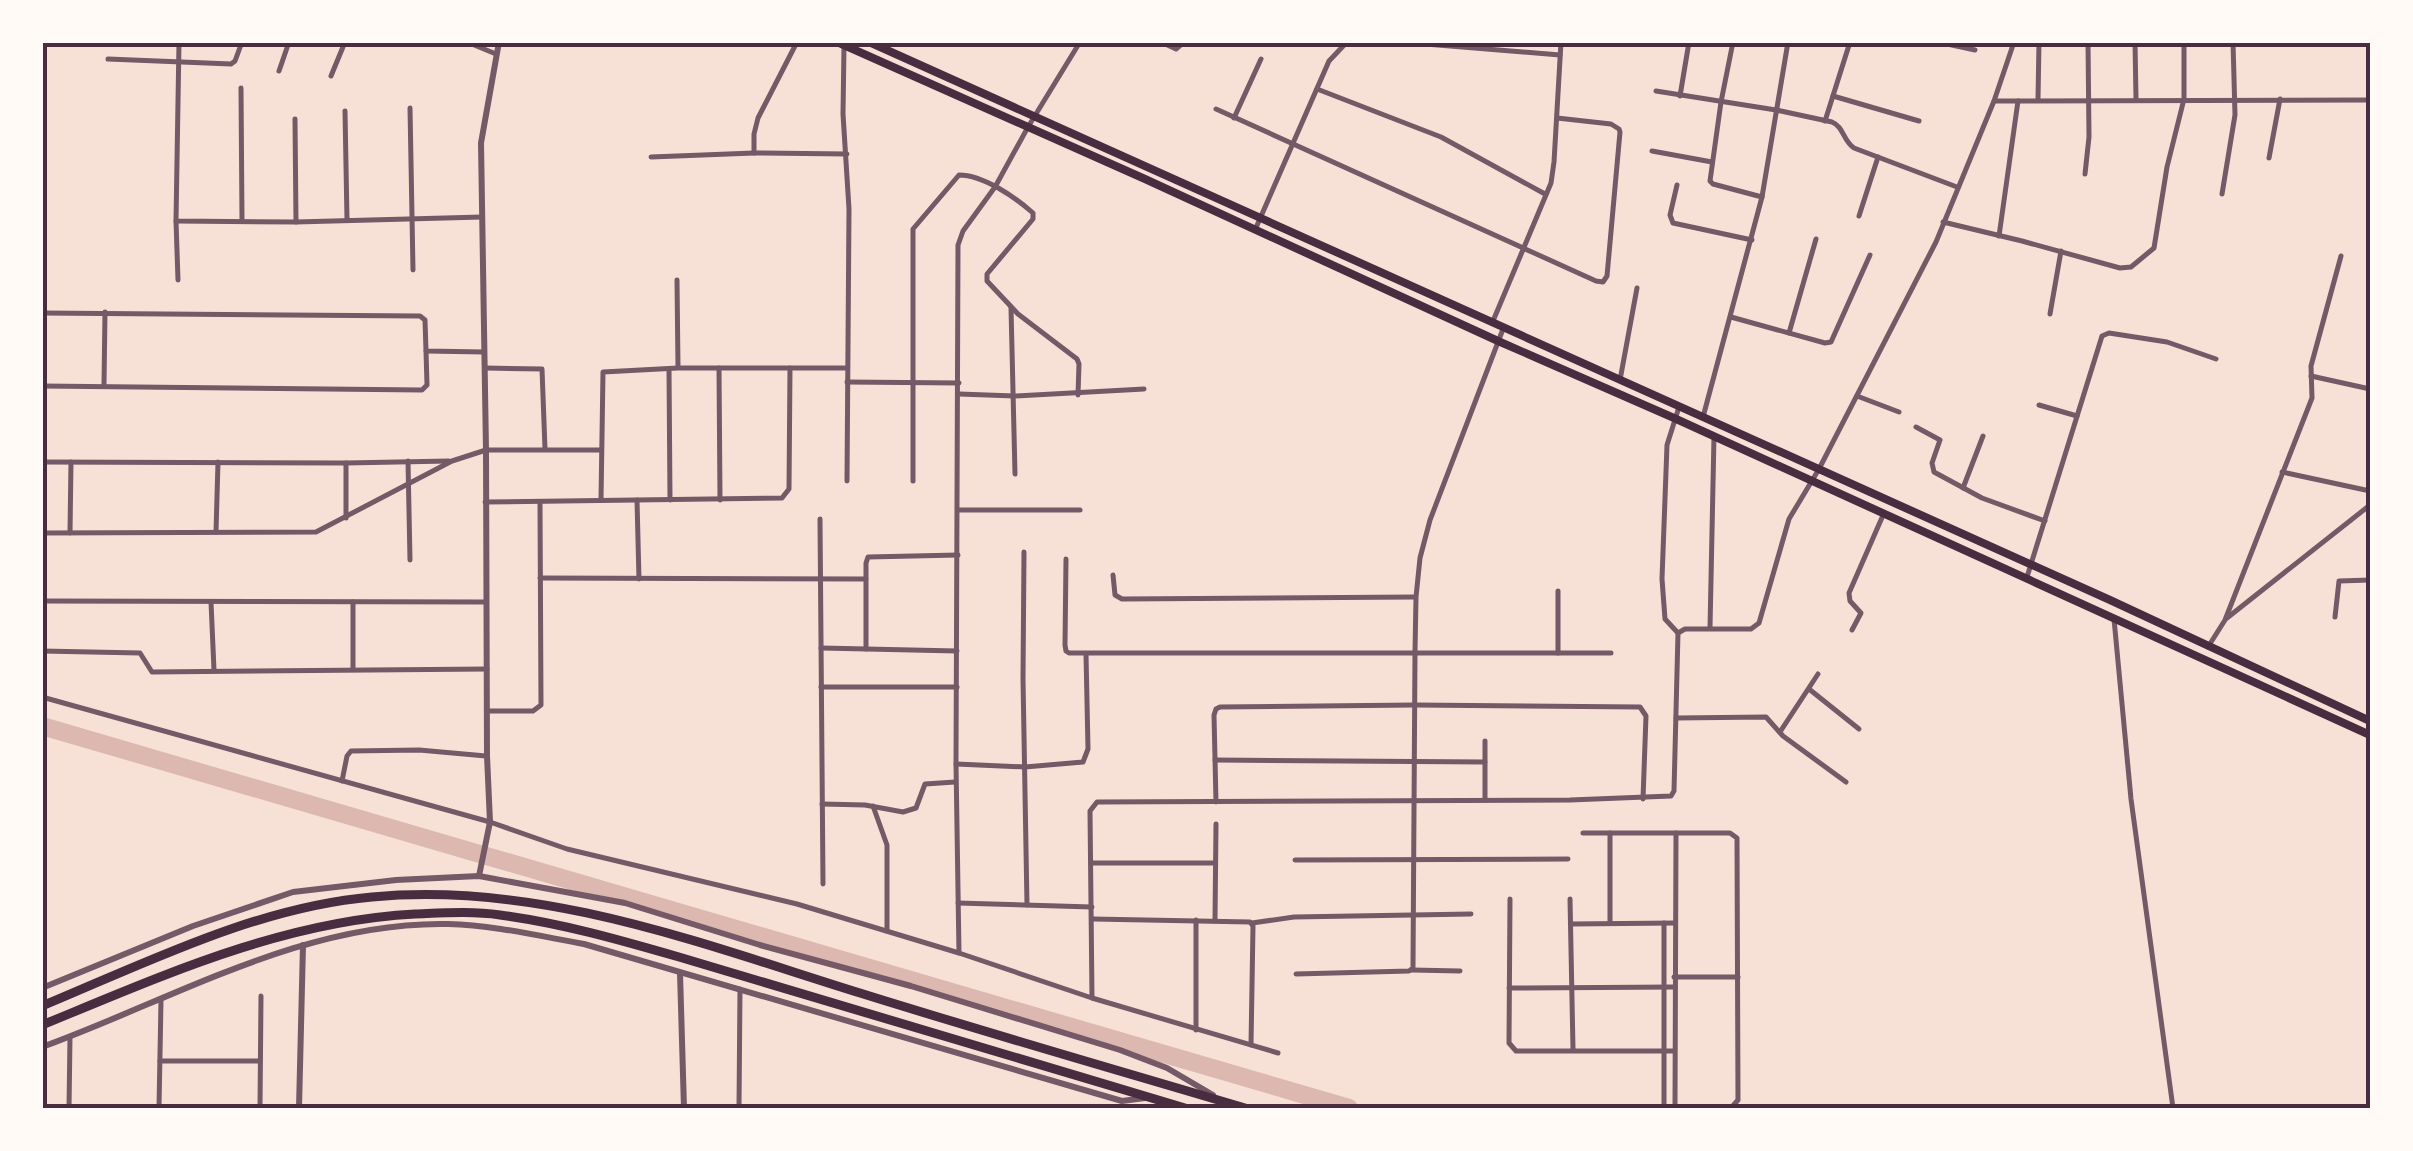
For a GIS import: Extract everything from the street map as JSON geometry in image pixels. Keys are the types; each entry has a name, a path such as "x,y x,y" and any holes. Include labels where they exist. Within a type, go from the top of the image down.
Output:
{"highway":[{"path":"42,1006 192,944 330,902 430,892 483,895 534,902 676,936 1245,1108"},
{"path":"42,1025 187,966 297,931 384,916 497,914 596,934 679,957 1184,1108"}],"main road":[{"path":"869,42 2370,721"},
{"path":"840,44 2114,616 2370,735"}],"street":[{"path":"178,280 179,42"},
{"path":"108,59 231,64 242,42"},
{"path":"279,71 289,42"},
{"path":"331,76 346,42"},
{"path":"467,42 496,54"},
{"path":"480,873 490,822 482,143 499,42"},
{"path":"754,153 758,118 797,42"},
{"path":"959,952 958,244 1080,42"},
{"path":"1161,42 1176,49 1184,42"},
{"path":"1256,230 1329,61 1347,42"},
{"path":"1401,42 1560,55"},
{"path":"1492,324 1546,195 1554,162 1561,42"},
{"path":"1680,96 1688,42"},
{"path":"1733,42 1710,180 1712,184 1762,197"},
{"path":"1704,417 1762,197 1788,42"},
{"path":"1825,120 1850,42"},
{"path":"1938,42 1975,50"},
{"path":"1678,633 1686,629 1757,626 1786,530 1924,266 1994,101 2014,42"},
{"path":"2038,101 2039,42"},
{"path":"2086,174 2088,42"},
{"path":"2136,42 2136,100"},
{"path":"1943,222 2125,269 2131,267 2154,248 2167,167 2184,99 2184,42"},
{"path":"2222,194 2234,124 2233,42"},
{"path":"840,44 849,208 847,481"},
{"path":"1234,118 1261,59"},
{"path":"241,88 242,221"},
{"path":"1317,89 1441,137 1546,195"},
{"path":"1656,91 1838,124 1849,145 1957,187"},
{"path":"1833,96 1919,121"},
{"path":"2270,158 2280,99"},
{"path":"1994,101 2370,100"},
{"path":"1999,236 2018,101"},
{"path":"410,108 413,270"},
{"path":"1216,109 1603,282 1620,132 1610,124 1556,118"},
{"path":"345,111 348,220"},
{"path":"296,118 296,222"},
{"path":"1652,151 1712,162"},
{"path":"651,157 847,154"},
{"path":"1859,216 1878,157"},
{"path":"913,481 913,229 960,175 995,187 1034,216 987,274 988,284 1011,308 1077,358 1078,394"},
{"path":"1676,186 1670,215 1673,223 1752,240"},
{"path":"176,221 482,217"},
{"path":"1789,334 1816,239"},
{"path":"2050,314 2060,252"},
{"path":"1730,317 1824,344 1831,342 1870,255"},
{"path":"2208,647 2225,620 2312,398 2312,361 2341,256"},
{"path":"677,280 678,368"},
{"path":"1620,380 1637,288"},
{"path":"1011,308 1015,474"},
{"path":"104,385 105,312"},
{"path":"42,313 420,316 425,320 427,386 422,390 42,386"},
{"path":"1412,970 1416,598 1424,536 1503,329"},
{"path":"2027,578 2105,334 2167,342 2216,359"},
{"path":"426,351 484,352"},
{"path":"484,368 542,369 544,449"},
{"path":"719,368 720,500"},
{"path":"486,502 778,499 787,494 790,368"},
{"path":"601,500 602,372 847,368"},
{"path":"669,369 670,500"},
{"path":"2312,376 2370,389"},
{"path":"848,382 959,383"},
{"path":"959,394 1015,396 1144,389"},
{"path":"1857,396 1899,412"},
{"path":"1092,998 1090,810 1097,802 1667,798 1674,790 1678,633 1665,619 1662,593 1667,445 1679,406"},
{"path":"2038,406 2077,416"},
{"path":"1916,428 1940,440 1932,463 1934,472 1982,498 2045,522"},
{"path":"1710,629 1714,436"},
{"path":"1963,488 1983,436"},
{"path":"42,534 316,532 452,461 486,450 601,450"},
{"path":"408,461 410,560"},
{"path":"42,462 452,461"},
{"path":"70,533 71,462"},
{"path":"216,532 218,462"},
{"path":"346,463 346,518"},
{"path":"2282,472 2370,491"},
{"path":"637,500 638,580"},
{"path":"487,711 533,712 540,708 540,502"},
{"path":"2225,620 2370,505"},
{"path":"958,510 1080,510"},
{"path":"1852,630 1862,613 1850,600 1849,592 1884,513"},
{"path":"820,519 823,884"},
{"path":"1024,552 1027,905"},
{"path":"866,649 866,561 871,556 958,555"},
{"path":"1066,558 1065,648 1070,652 1611,653"},
{"path":"1113,575 1114,595 1122,599 1416,598"},
{"path":"540,578 866,578"},
{"path":"2335,617 2339,581 2370,580"},
{"path":"1558,591 1558,653"},
{"path":"42,601 486,602"},
{"path":"211,602 214,670"},
{"path":"352,670 353,602"},
{"path":"2114,616 2131,799 2173,1108"},
{"path":"821,648 957,651"},
{"path":"42,651 140,653 152,672 486,668"},
{"path":"956,764 1079,764 1085,759 1086,654"},
{"path":"1780,732 1818,674"},
{"path":"821,688 957,687"},
{"path":"1809,689 1859,729"},
{"path":"42,697 490,822 567,848 798,904 1278,1053"},
{"path":"1216,802 1214,716 1220,707 1415,705 1640,707 1646,716 1643,799"},
{"path":"1676,718 1762,716 1846,782"},
{"path":"1484,741 1484,800"},
{"path":"342,781 347,756 352,751 418,750 487,756"},
{"path":"1215,760 1484,762"},
{"path":"822,804 912,811 925,784 956,782"},
{"path":"873,806 887,845 887,931"},
{"path":"1215,920 1216,824"},
{"path":"1584,833 1730,833 1737,838 1738,1100 1731,1108"},
{"path":"1610,833 1610,923"},
{"path":"1676,833 1676,1108"},
{"path":"1295,860 1568,859"},
{"path":"1091,864 1215,864"},
{"path":"42,988 192,926 293,892 480,873 625,903 1120,1050 1167,1068 1225,1102"},
{"path":"1510,899 1512,1049 1674,1051"},
{"path":"1570,899 1574,1049"},
{"path":"958,902 1092,907"},
{"path":"1092,919 1252,923 1294,917 1472,914"},
{"path":"1196,920 1196,1030"},
{"path":"1250,1045 1252,923"},
{"path":"1664,923 1664,1108"},
{"path":"1571,924 1676,923"},
{"path":"42,1048 303,945 358,931 448,924 584,944 1122,1101 1146,1097"},
{"path":"299,1108 303,945"},
{"path":"1296,974 1460,971"},
{"path":"680,972 684,1108"},
{"path":"1674,977 1738,977"},
{"path":"1509,988 1674,987"},
{"path":"739,1108 740,989"},
{"path":"249,1108 260,1107 261,996"},
{"path":"160,1108 162,1000"},
{"path":"69,1108 70,1038"},
{"path":"160,1061 260,1061"}],"waterway":[{"path":"42,726 1349,1108"}]}
